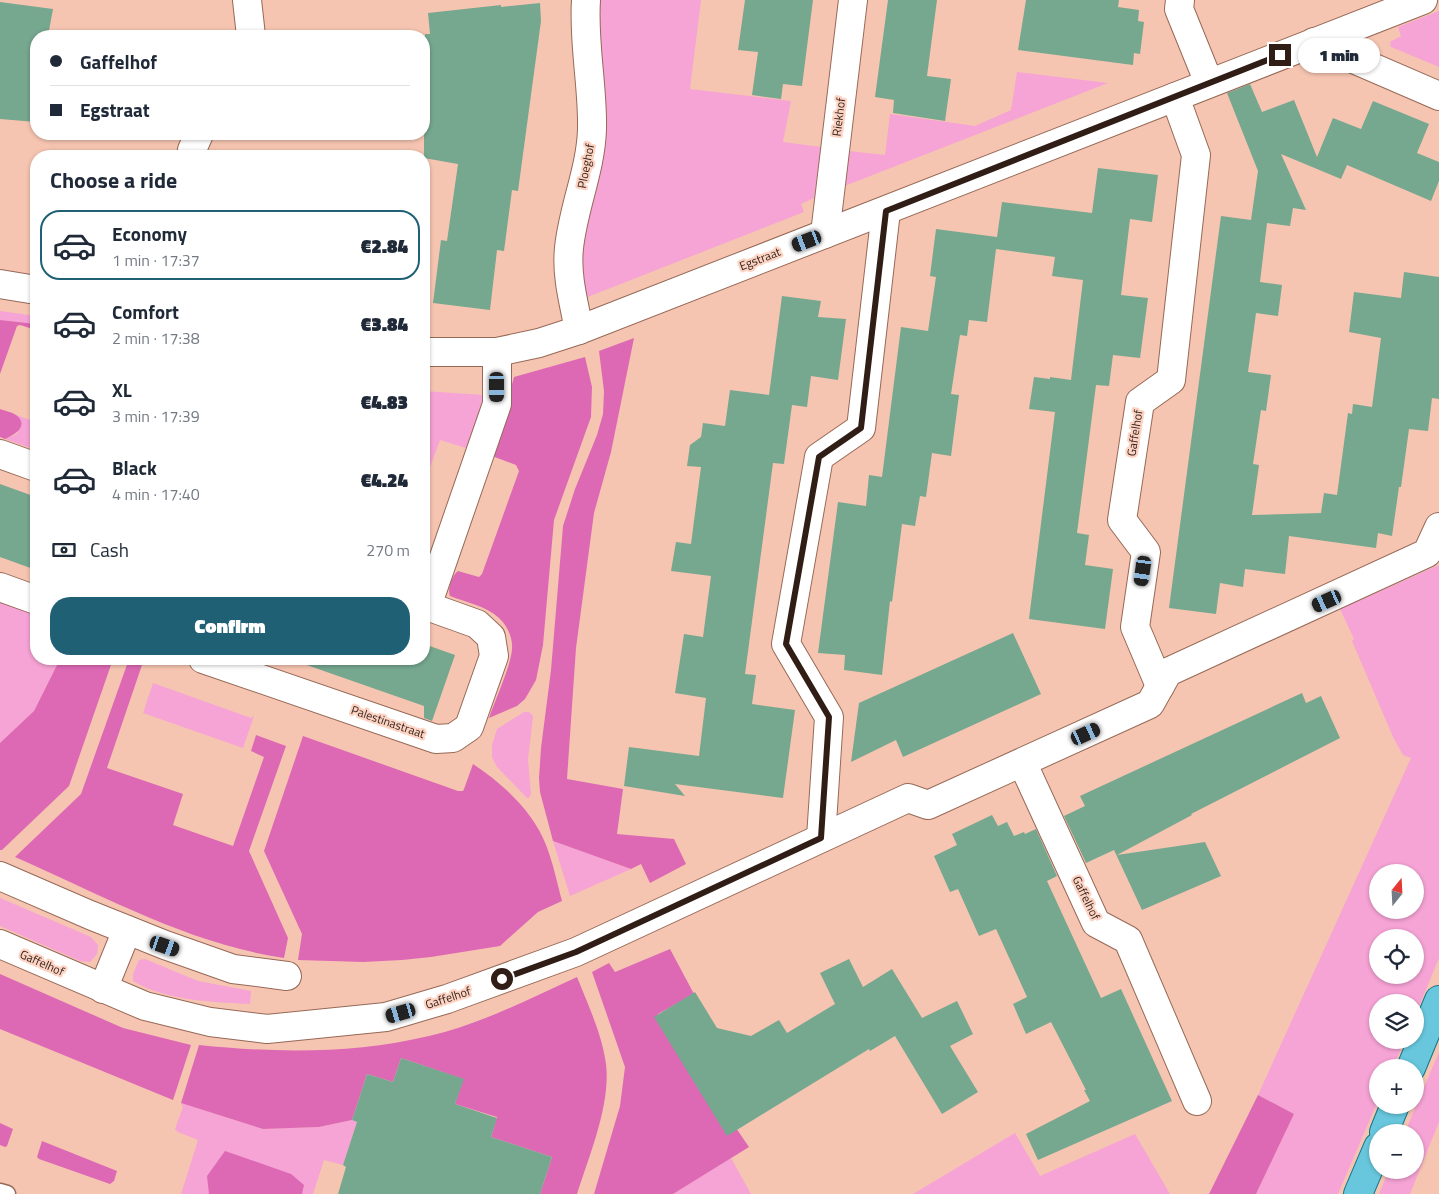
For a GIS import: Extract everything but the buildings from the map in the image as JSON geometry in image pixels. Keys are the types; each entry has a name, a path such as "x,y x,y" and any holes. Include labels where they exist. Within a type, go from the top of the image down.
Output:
{"main road":[{"path":"1415,1059 1439,1000"},
{"path":"1358,1194 1369,1168"}],"street":[{"path":"247,0 250,30"},
{"name":"Ploeghof","path":"579,330 568,267 569,248 587,168 592,130 586,0"},
{"name":"Riekhof","path":"825,234 853,0"},
{"path":"1180,0 1179,9 1209,83"},
{"name":"Egstraat","path":"430,352 496,352 539,343 579,330 1423,0"},
{"path":"1314,42 1439,96"},
{"name":"Gaffelhof","path":"1160,686 1135,627 1146,552 1122,520 1140,402 1171,380 1196,155 1175,97"},
{"path":"821,838 829,717 786,644 819,457 861,428 886,211"},
{"path":"0,284 30,289"},
{"name":"Palestinastraat","path":"430,591 497,404 496,352"},
{"path":"0,454 30,465"},
{"name":"Gaffelhof","path":"0,944 145,1006 210,1022 267,1028 386,1017 447,999 576,952 908,798 928,805 1023,764 1150,704 1168,672 1327,601 1427,553 1439,527"},
{"path":"0,587 30,598"},
{"name":"Palestinastraat","path":"220,665 436,739 453,738 468,727 494,656 492,637 477,624 430,607"},
{"name":"Gaffelhof","path":"1023,764 1096,923 1128,940 1197,1101"},
{"path":"0,876 165,946 233,969 287,976"},
{"path":"103,989 127,930"}],"lane":[{"path":"0,1192 7,1194"}],"shaded area":[{"path":"595,0 701,0 690,89 791,101 783,142 821,147 814,198 801,204 804,212 580,300"},
{"path":"1439,11 1439,67 1391,47 1390,42 1401,36 1398,27"},
{"path":"1017,72 1108,83 842,187 849,151 885,155 890,114 975,126 1011,110"},
{"path":"0,311 30,315 30,323 0,320"},
{"path":"0,320 30,323 30,328 17,326 0,374"},
{"path":"634,338 611,452 594,513 576,648 567,779 623,789 617,834 674,839 686,864 650,883 641,864 631,869 553,841 540,792 539,778 551,670 563,526 603,414 604,391 599,351"},
{"path":"585,357 592,387 591,417 554,520 543,645 536,680 525,699 517,706 489,718 511,656 512,645 509,632 505,624 494,614 482,607 450,596 449,590 458,571 479,577 482,574 519,471 516,465 492,456 514,377"},
{"path":"430,391 483,395 469,447 466,448 440,440 430,467"},
{"path":"0,409 16,415 21,423 19,430 5,439 0,437"},
{"path":"16,415 30,420 30,448 5,439 17,434 20,421"},
{"path":"1439,565 1439,958 1424,994 1369,994 1369,1049 1401,1049 1397,1059 1369,1059 1369,1114 1372,1114 1338,1194 1256,1194 1294,1114 1258,1095 1411,758 1403,755 1394,739 1352,641 1354,639 1340,609"},
{"path":"0,602 30,613 30,665 57,665 34,711 0,743"},
{"path":"57,665 111,665 69,786 0,850 0,743 34,711"},
{"path":"127,665 142,665 107,768 183,794 173,825 233,846 264,757 251,751 256,735 286,746 249,851 288,938 284,958 214,942 180,930 113,902 15,857 81,794"},
{"path":"153,683 251,718 254,716 243,748 143,713"},
{"path":"524,712 529,712 533,716 528,760 531,794 529,798 497,767 492,757 492,745 497,729"},
{"path":"303,736 458,791 463,791 473,764 516,799 533,821 548,852 562,901 538,912 500,946 402,960 363,962 298,960 302,934 264,851"},
{"path":"553,841 631,869 570,896"},
{"path":"0,898 91,937 98,945 97,954 90,962 80,961 0,926"},
{"path":"670,949 694,994 658,1014 749,1147 673,1194 594,1194 620,1106 625,1067 592,972 609,963 615,972"},
{"path":"145,959 198,981 251,991 250,1004 175,997 146,988 133,981 133,974 139,960"},
{"path":"0,974 123,1028 191,1045 173,1100 0,1029"},
{"path":"577,977 601,1042 606,1064 607,1080 598,1130 577,1194 540,1194 552,1157 491,1137 497,1117 455,1104 463,1079 401,1058 393,1082 367,1074 352,1120 319,1127 263,1129 181,1103 199,1045 257,1050 314,1050 343,1049 400,1042 467,1025"},
{"path":"1439,1052 1439,1122 1424,1159 1424,1124 1408,1124 1413,1114 1424,1114 1424,1087"},
{"path":"1258,1095 1294,1114 1256,1194 1209,1194"},
{"path":"181,1103 263,1129 319,1127 352,1120 357,1122 343,1165 324,1160 313,1194 302,1194 303,1185 208,1176 209,1194 181,1194 198,1140 175,1129 183,1107"},
{"path":"0,1123 13,1129 5,1147 0,1145"},
{"path":"1015,1133 1040,1176 1135,1134 1170,1194 913,1194"},
{"path":"42,1141 117,1171 114,1181 110,1184 39,1159 37,1157"},
{"path":"225,1151 291,1174 304,1185 302,1194 209,1194 207,1176"},
{"path":"731,1158 751,1194 673,1194"},
{"path":"1385,1179 1416,1179 1410,1194 1379,1194"}],"route":[{"path":"502,979 576,952 821,838 829,717 786,644 819,457 861,428 886,211 1280,55"}]}
